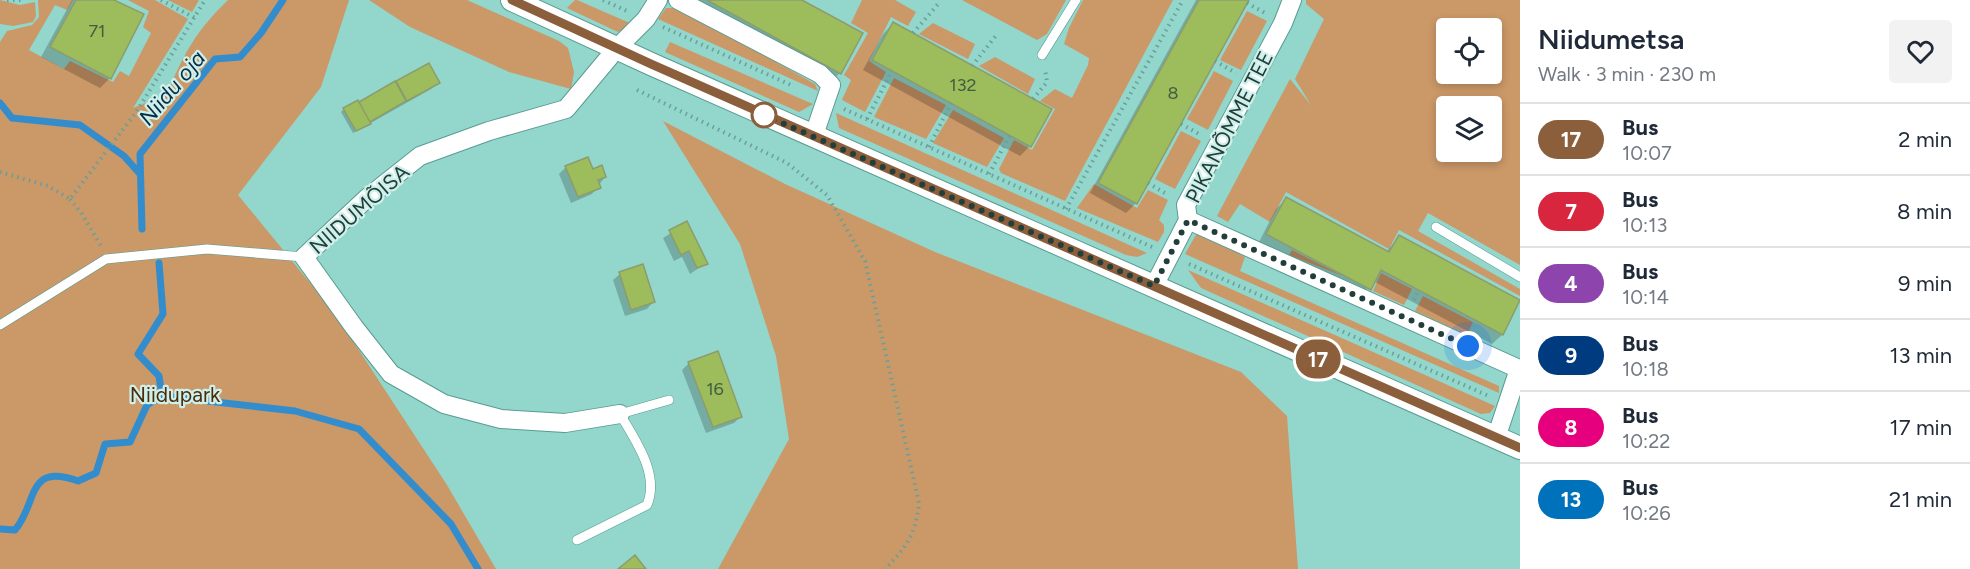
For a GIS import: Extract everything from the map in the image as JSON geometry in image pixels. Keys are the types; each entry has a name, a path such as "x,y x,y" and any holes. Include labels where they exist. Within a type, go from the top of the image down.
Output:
{"street":[{"path":"512,0 1520,448"},
{"name":"NIIDUMÕISA","path":"620,414 565,423 501,419 444,404 391,374 354,327 304,256 367,198 420,156 489,131 566,109 617,48 646,20 658,0"},
{"path":"678,0 820,74 831,85 814,135"},
{"name":"PIKANÕMME TEE","path":"1154,286 1188,220 1186,205 1283,23 1292,0"},
{"path":"1188,220 1519,368 1496,438"}],"lane":[{"path":"1042,55 1076,0"},
{"path":"1436,226 1520,277"},
{"path":"0,326 106,259 207,249 304,256"},
{"path":"577,540 643,508 650,497 648,470 620,414 669,400"}],"path":[{"path":"7,0 25,0"},
{"path":"161,0 195,18"},
{"path":"70,199 137,111 205,0"},
{"path":"603,0 1170,256 1508,405"},
{"path":"1066,209 1183,0"},
{"path":"913,33 939,3"},
{"path":"972,66 998,33"},
{"path":"1033,99 1047,82 1042,55"},
{"path":"867,119 892,71"},
{"path":"637,90 787,164 827,195 865,261 919,503 916,526 902,552 885,569"},
{"path":"928,147 951,103"},
{"path":"989,174 1010,135"},
{"path":"0,172 48,186 70,199 100,242 106,259"}],"green space":[{"path":"0,0 20,5 35,2 36,16 33,22 13,26 0,24"},
{"name":"Niidupark","path":"38,0 73,0 67,10 55,5 29,50 64,69 70,61 113,82 120,71 129,76 151,33 143,27 149,11 128,0 155,0 188,19 133,108 167,94 192,43 207,22 228,0 349,0 321,87 238,195 334,312 447,485 496,569 0,569 0,42 7,31 32,25 39,17"},
{"path":"168,0 199,0 192,12"},
{"path":"369,0 467,0 559,41 568,48 574,72 571,89 509,72 410,27"},
{"path":"575,0 632,24 618,32 567,8"},
{"path":"862,0 895,0 916,12 908,26 891,17 869,61 886,72 865,112 842,100 851,80 844,75 868,33 851,23"},
{"path":"962,0 1066,0 1047,34 1037,40"},
{"path":"1083,0 1173,0 1065,201 1001,173 999,169 1014,140 1032,150 1055,109 1040,101 1055,89 1072,98 1088,65 1089,58 1064,44"},
{"path":"1306,0 1520,0 1520,265 1428,213 1418,231 1520,289 1520,296 1399,230 1389,249 1286,192 1270,222 1240,204 1228,222 1217,216 1290,79 1311,105 1295,79 1324,19 1306,4"},
{"path":"666,8 680,8 815,84 818,91 658,19"},
{"path":"1247,11 1267,21 1241,70 1220,60"},
{"path":"933,23 975,44 968,59 919,34"},
{"path":"670,42 813,104 799,112 665,52"},
{"path":"995,57 1035,79 1028,94 979,66"},
{"path":"1214,71 1233,81 1208,130 1187,119"},
{"path":"894,78 946,105 926,139 874,117"},
{"path":"953,110 1004,138 987,167 933,143"},
{"path":"836,113 1147,253 1137,257 1126,255 839,128"},
{"path":"663,121 785,184 935,252 1241,372 1287,416 1298,569 718,569 789,439 776,356 740,244"},
{"path":"1181,131 1201,141 1175,189 1155,179"},
{"path":"1094,184 1137,208 1148,190 1168,200 1159,220 1164,225 1164,232 1158,242 1077,208"},
{"path":"1197,233 1205,234 1245,257 1240,271 1499,386 1499,393 1185,254"},
{"path":"1292,250 1343,276 1289,255"},
{"path":"1188,270 1495,406 1490,413 1481,414 1201,288"},
{"path":"1381,273 1412,289 1404,305 1373,291"},
{"path":"1423,296 1473,322 1467,335 1415,311"}],"building":[{"path":"76,0 114,0 144,14 111,79 50,47"},
{"path":"707,0 802,0 863,33 841,74"},
{"path":"1199,0 1249,0 1137,204 1098,183"},
{"path":"893,22 1052,109 1031,147 872,60"},
{"path":"429,63 440,83 407,101 396,81"},
{"path":"395,81 406,101 370,122 359,102"},
{"path":"358,100 371,124 356,131 343,108"},
{"path":"588,157 593,169 602,165 606,177 598,180 601,188 578,197 565,166"},
{"path":"1286,197 1389,252 1399,235 1520,300 1503,335 1381,270 1371,290 1266,234"},
{"path":"687,221 708,264 697,268 689,251 681,255 669,230"},
{"path":"643,264 655,302 631,310 619,272"},
{"path":"718,351 742,417 713,427 688,362"},
{"path":"635,555 646,569 618,569"}],"waterway":[{"name":"Niidu oja","path":"142,229 140,154 215,59 240,57 261,33 283,0"},
{"path":"0,103 12,118 80,125 124,156 140,174"},
{"name":"Niidu oja","path":"0,529 15,530 41,481 49,477 78,481 96,473 105,444 130,442 147,405 162,396 159,376 138,354 163,314 159,263"},
{"path":"162,396 295,411 359,429 451,524 478,569"}],"bus line":[{"name":"17","path":"512,0 764,115 814,135 1520,448"}],"route":[{"path":"764,115 1154,286 1188,220 1468,346"}]}
